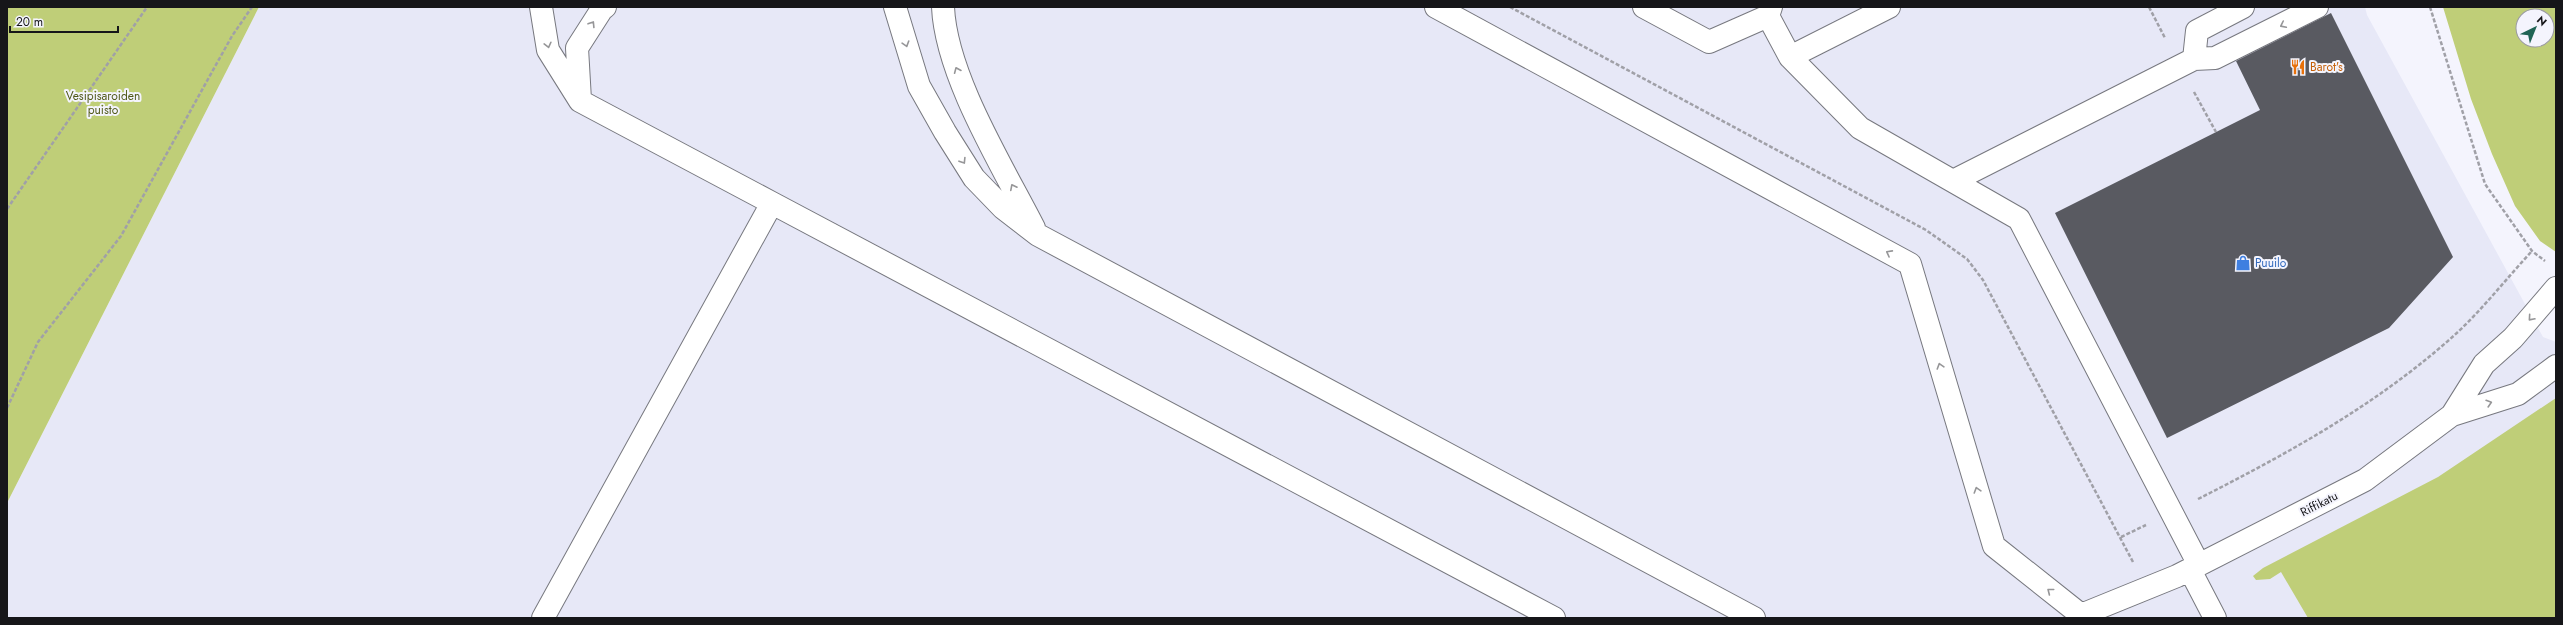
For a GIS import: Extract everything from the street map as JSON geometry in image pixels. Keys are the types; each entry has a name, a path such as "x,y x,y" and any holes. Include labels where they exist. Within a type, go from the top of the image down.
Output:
{"street":[{"path":"541,7 548,50 580,101 1554,618"},
{"path":"580,101 577,48 602,9 605,7"},
{"path":"895,7 919,86 945,132 974,178 1003,208 1038,235 1754,618"},
{"path":"943,7 951,54 978,119 1038,235"},
{"path":"1436,7 1910,264 1994,546 2078,617"},
{"path":"1644,7 1709,42 1770,11 1790,57 1860,128 1955,180 2019,219 2171,513 2189,570 2215,618"},
{"path":"1790,57 1889,7"},
{"path":"2194,60 2197,31 2243,7"},
{"path":"1955,180 2194,60 2216,58 2317,7"},
{"path":"543,618 772,203"},
{"name":"Riffikatu","path":"2452,415 2484,364 2513,338 2556,288"},
{"name":"Riffikatu","path":"2078,617 2189,570 2365,480 2452,415 2518,394 2556,366"}],"path":[{"path":"7,209 146,7"},
{"path":"7,408 38,342 121,236 232,36 252,7"},
{"path":"2430,7 2485,184 2532,251 2550,265"},
{"path":"2121,537 2171,513 2327,430 2384,393 2450,339 2532,251"}],"shaded area":[{"path":"259,7 2365,7 2367,15 2543,337 2556,342 2556,618 7,618 7,503"}],"green space":[{"name":"Vesipisaroiden puisto","path":"7,7 259,7 7,503"},
{"path":"2443,7 2556,7 2556,252 2540,241 2515,206 2492,154 2471,99"},
{"path":"2556,398 2556,618 2308,618 2281,572 2270,579 2256,580 2253,576 2263,568 2438,477"}],"building":[{"path":"2331,13 2453,257 2389,328 2167,438 2055,213 2260,110 2236,61"}],"place":[{"name":"Barot's","path":"2298,67"},
{"name":"Puuilo","path":"2243,263"}]}
